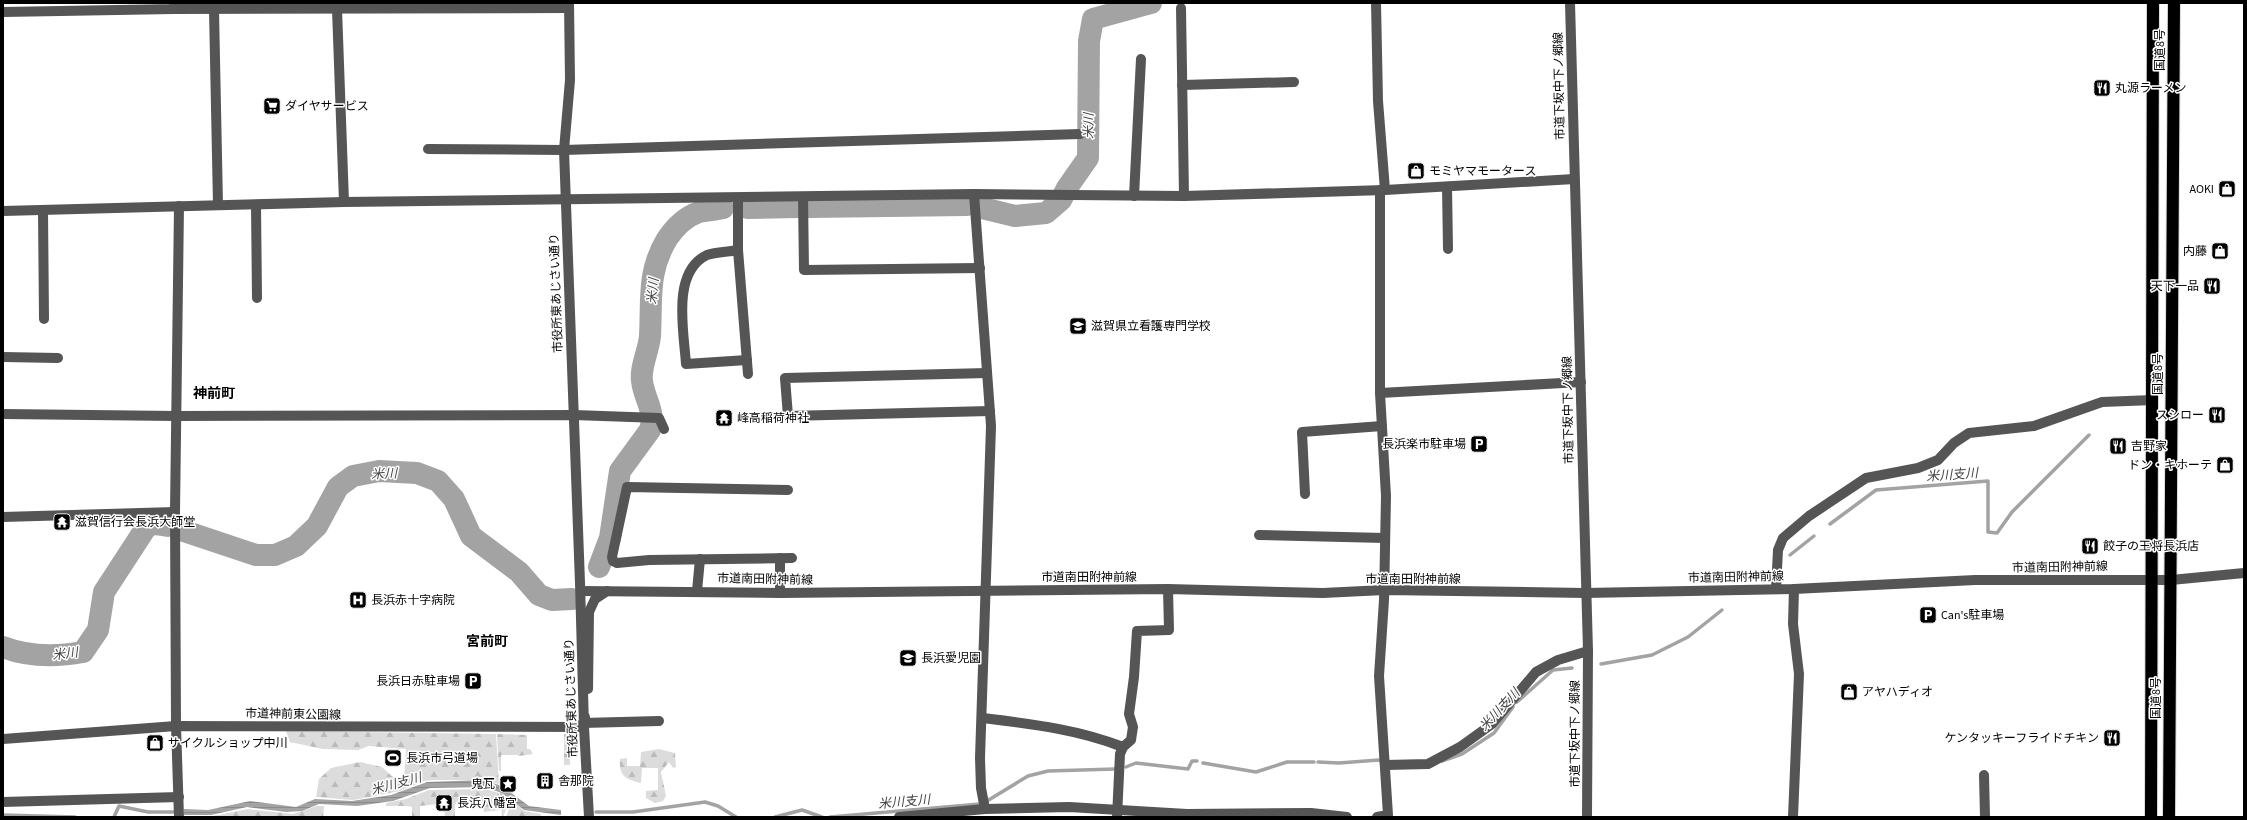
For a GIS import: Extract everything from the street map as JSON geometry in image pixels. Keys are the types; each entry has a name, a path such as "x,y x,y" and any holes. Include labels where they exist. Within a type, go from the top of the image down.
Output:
{"highway":[{"name":"国道8号","path":"2151,817 2153,3"},
{"name":"国道8号","path":"2169,817 2174,3"}],"street":[{"name":"市道下坂中下ノ郷線","path":"1570,3 1581,382 1585,593 1588,651 1587,817"},
{"path":"1376,4 1382,190 1380,393 1386,496 1384,590 1379,676 1386,765 1388,815 1377,817"},
{"path":"3,12 174,6 214,10 569,6"},
{"name":"市役所東あじさい通り","path":"569,6 570,80 564,150 581,602 583,725 589,817"},
{"path":"1181,8 1184,196"},
{"path":"337,9 344,202"},
{"path":"214,10 218,205"},
{"path":"1134,196 1141,59"},
{"path":"1182,85 1294,82"},
{"path":"428,149 564,150 1080,134"},
{"path":"3,211 344,202 974,194 1184,196 1382,190 1574,179"},
{"path":"1447,187 1448,249"},
{"path":"974,194 991,426 980,758 981,788 986,809"},
{"path":"803,197 804,270 980,268"},
{"path":"738,198 738,250 748,374"},
{"path":"256,205 257,298"},
{"path":"179,206 175,512 176,726 179,817"},
{"path":"43,210 44,319"},
{"path":"738,250 709,255 696,263 688,275 683,297 686,364 747,360"},
{"path":"3,357 58,358"},
{"path":"987,373 785,378 781,389 788,416 990,412"},
{"path":"1380,393 1581,382"},
{"path":"1776,589 1778,550 1783,538 1809,516 1866,478 1918,468 1938,460 1954,443 1969,433 2034,426 2102,402 2153,400"},
{"path":"3,414 176,416 574,415 658,418 662,421 664,429"},
{"path":"1305,494 1302,432 1382,426"},
{"path":"788,490 627,487 612,555 613,561 617,563 649,560 792,558"},
{"path":"3,517 175,512"},
{"path":"1259,535 1385,538"},
{"path":"780,558 780,593"},
{"path":"697,591 700,559"},
{"name":"市道南田附神前線","path":"580,587 601,591 780,593 1168,589 1323,593 1384,590 1585,593 1794,589 1975,580 2171,580 2244,573"},
{"path":"1117,813 1120,754 1123,747 1131,740 1133,727 1129,714 1134,677 1137,631 1169,630 1168,589"},
{"path":"1793,817 1798,674 1793,624 1794,589"},
{"path":"583,725 590,675 589,612 595,599 601,591"},
{"path":"1386,765 1428,764 1460,747 1492,724 1536,672 1558,660 1588,651"},
{"path":"982,718 1032,724 1094,736 1123,747"},
{"name":"市道神前東公園線","path":"3,739 176,726 583,725 659,721"},
{"path":"1984,775 1985,817"},
{"path":"3,802 179,797"},
{"path":"899,817 986,809 1069,807 1117,813 1187,815 1311,813 1347,817"}],"green space":[{"path":"286,731 496,734 499,784 483,780 433,780 424,781 400,791 353,800 316,797 319,779 331,768 360,762 382,767 395,779 404,779 406,749 369,746 358,750 323,749 290,742"},
{"path":"497,734 527,735 527,749 530,749 533,754 519,756 501,755 501,771 499,771"},
{"path":"564,734 570,734 573,740 577,740 578,756 570,757 570,765 564,765"},
{"path":"659,749 675,753 676,767 673,768 669,762 661,772 666,796 663,801 655,803 646,798 646,791 658,790 658,768 642,768 641,783 624,776 620,765 620,759 627,758 627,766 640,766 641,752"},
{"path":"485,789 499,793 500,810 484,812 483,802 455,804 455,817 445,817 444,807 440,807 438,804 420,806 420,817 412,817 412,807 386,806 386,803 406,799 429,790"},
{"path":"500,792 510,799 503,817 502,817"},
{"path":"512,801 524,811 541,814 541,817 506,817"},
{"path":"317,806 324,806 323,817 209,817 248,809 293,814"}],"shaded area":[{"path":"483,780 502,786 529,806 561,810 561,815 524,810 502,793 484,787 430,788 393,801 357,806 319,804 302,811 286,812 247,807 211,815 184,815 184,809 208,810 250,801 296,807 315,799 352,801 391,795 427,782"}],"waterway":[{"name":"米川","path":"982,208 1015,216 1046,213 1061,200 1067,188 1088,158 1089,41 1093,19 1151,3"},
{"name":"米川","path":"808,207 967,205"},
{"name":"米川","path":"747,208 798,207"},
{"name":"米川","path":"599,567 610,538 620,471 650,430 652,417 643,387 642,376 643,364 650,336 651,298 653,274 656,263 667,239 673,230 681,223 699,212 723,208"},
{"name":"米川支川","path":"1830,524 1876,490 1988,481 1988,532 1997,533 2012,512 2089,435"},
{"name":"米川","path":"181,530 256,555 275,555 296,546 317,526 338,487 353,476 379,471 417,473 438,481 454,499 471,536 519,572 539,595 552,600 572,599"},
{"name":"米川","path":"3,647 23,653 43,655 63,655 83,652 98,630 104,592 147,526 155,524 168,526"},
{"name":"米川支川","path":"1790,555 1814,536"},
{"name":"米川支川","path":"1601,664 1652,655 1688,637 1722,610"},
{"name":"米川支川","path":"1517,702 1553,670 1572,668"},
{"name":"米川支川","path":"1442,761 1462,754 1494,733 1513,707"},
{"name":"米川支川","path":"1318,762 1339,763 1379,760 1382,762"},
{"name":"米川支川","path":"1126,767 1136,763 1188,769 1192,761 1197,761"},
{"name":"米川支川","path":"1203,763 1256,772 1287,762 1314,762"},
{"name":"米川支川","path":"987,801 1028,776 1048,771 1115,769"},
{"name":"米川支川","path":"596,812 633,812 705,802 718,806 736,817"},
{"name":"米川支川","path":"830,817 980,804"},
{"name":"米川支川","path":"114,817 119,806 148,812 174,812"},
{"name":"米川支川","path":"775,817 802,810 822,817"},
{"name":"米川支川","path":"3,815 75,817"}],"place":[{"name":"丸源ラーメン","path":"2102,88"},
{"name":"ダイヤサービス","path":"272,106"},
{"name":"モミヤマモータース","path":"1416,171"},
{"name":"AOKI","path":"2227,189"},
{"name":"内藤","path":"2220,251"},
{"name":"天下一品","path":"2212,286"},
{"name":"滋賀県立看護専門学校","path":"1078,326"},
{"name":"スシロー","path":"2217,415"},
{"name":"峰高稲荷神社","path":"724,418"},
{"name":"長浜楽市駐車場","path":"1479,444"},
{"name":"吉野家","path":"2118,446"},
{"name":"ドン・キホーテ","path":"2225,465"},
{"name":"滋賀信行会長浜大師堂","path":"62,522"},
{"name":"餃子の王将長浜店","path":"2090,546"},
{"name":"長浜赤十字病院","path":"358,600"},
{"name":"Can's駐車場","path":"1928,615"},
{"name":"長浜愛児園","path":"908,658"},
{"name":"長浜日赤駐車場","path":"473,681"},
{"name":"アヤハディオ","path":"1849,692"},
{"name":"ケンタッキーフライドチキン","path":"2112,738"},
{"name":"サイクルショップ中川","path":"155,743"},
{"name":"長浜市弓道場","path":"393,758"},
{"name":"舎那院","path":"545,781"},
{"name":"鬼瓦","path":"508,784"},
{"name":"長浜八幡宮","path":"444,803"}],"district":[{"name":"神前町","path":"214,393"},
{"name":"宮前町","path":"487,641"}]}
